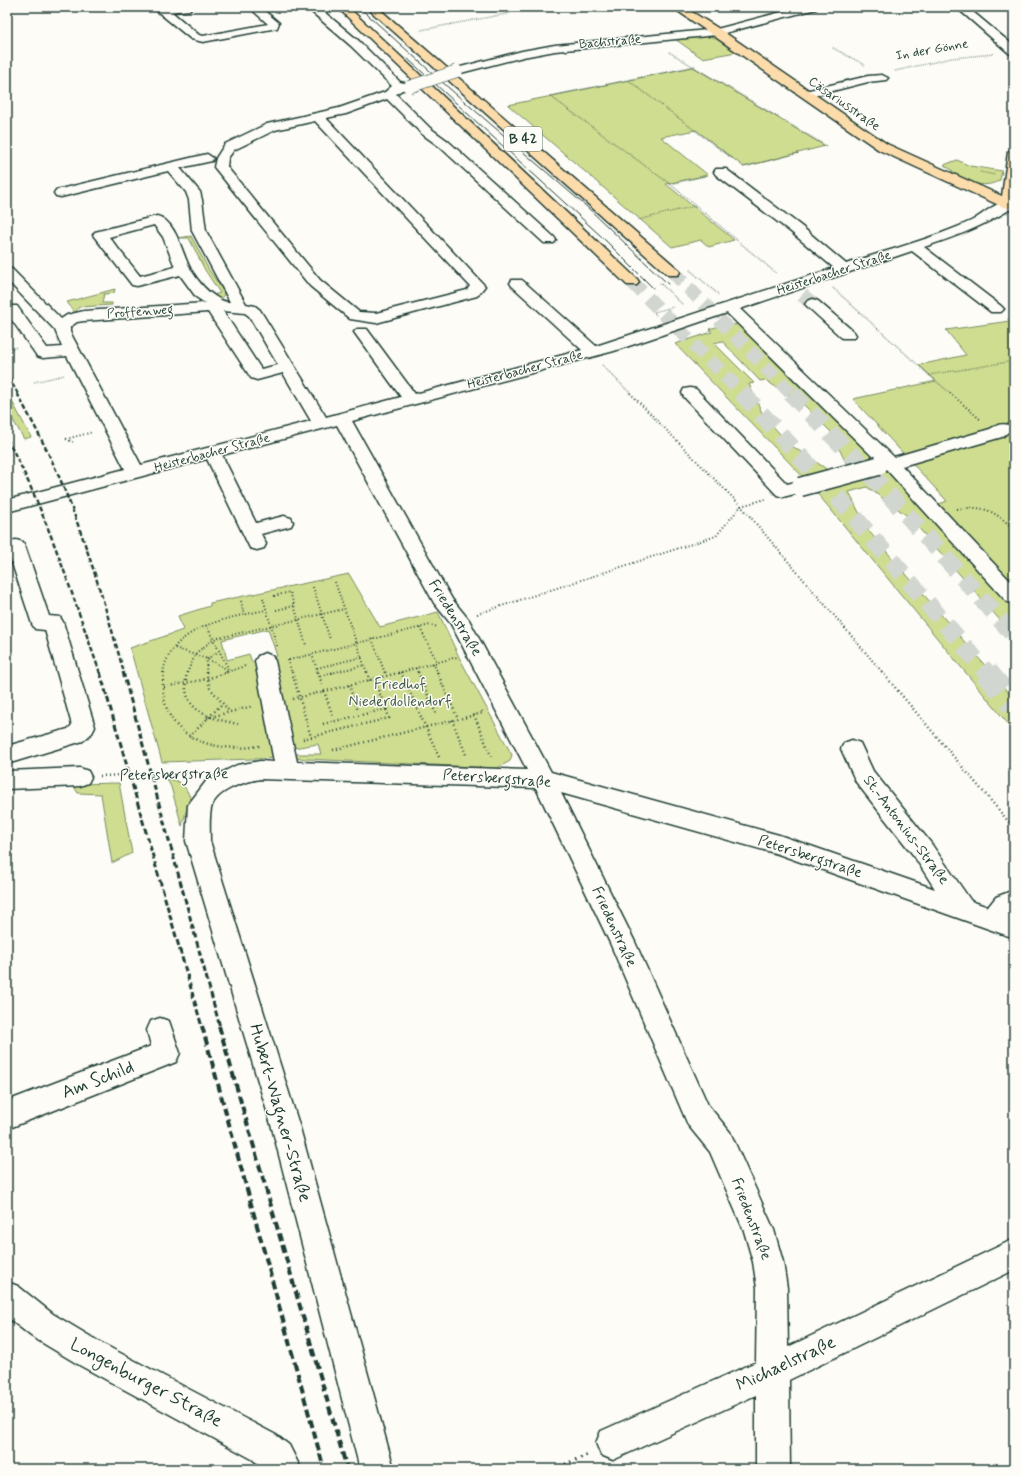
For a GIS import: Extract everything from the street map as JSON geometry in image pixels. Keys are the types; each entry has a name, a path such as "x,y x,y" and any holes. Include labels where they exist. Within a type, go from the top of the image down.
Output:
{"main road":[{"name":"B 42","path":"342,7 632,282"},
{"name":"B 42","path":"371,7 673,272"},
{"name":"Cäsariusstraße","path":"677,7 717,32 883,147 968,187 1011,202"},
{"path":"1011,202 1011,181 1014,152"},
{"path":"968,187 1001,187 1011,181"}],"street":[{"path":"159,8 189,7"},
{"path":"159,8 195,37 202,39 273,26 274,23 254,7"},
{"path":"311,7 333,23 364,50 399,89 426,131 444,144 549,240"},
{"name":"Bachstraße","path":"318,117 478,286 472,293 376,318 354,316 315,283 220,167 222,158 229,147 271,127 342,111 399,89 457,71 522,54 585,44 717,32 812,7"},
{"path":"961,7 1011,47"},
{"name":"In der Gönne","path":"805,94 868,79 882,78"},
{"path":"61,193 207,158"},
{"path":"171,167 194,192 196,222 199,231 218,268 234,291 240,307"},
{"path":"720,172 796,229 845,270"},
{"name":"Heisterbacher Straße","path":"7,506 597,351 730,308 802,295 820,278 914,247 949,240 966,228 985,219 1011,202"},
{"path":"183,269 138,282 100,235 157,220 170,236 183,269 201,294 217,307 257,375 289,367"},
{"path":"966,228 980,235"},
{"path":"170,236 199,231"},
{"path":"914,247 996,308"},
{"path":"7,272 62,329 136,473"},
{"path":"517,283 543,307 558,302 597,351"},
{"path":"802,295 848,335"},
{"name":"Proffenweg","path":"62,329 63,325 68,320 84,316 217,307 240,307 250,309 255,313 289,367 332,421"},
{"path":"730,308 884,465 936,513 1014,597"},
{"path":"12,309 43,352 73,351"},
{"path":"362,332 411,400"},
{"path":"690,393 791,489 884,465 1000,431"},
{"name":"Friedenstraße","path":"332,421 444,603 449,624 543,779 622,942 653,1016 698,1115 720,1142 758,1230 768,1262 772,1288 772,1469"},
{"path":"212,452 253,538 284,522"},
{"path":"7,548 16,546 42,624 53,622 84,727 75,735 7,755"},
{"path":"275,658 273,702 283,743 287,770"},
{"name":"St.-Antonius-Straße","path":"852,749 864,776 922,849 963,910"},
{"name":"Petersbergstraße","path":"236,774 260,770 287,770 543,779 779,845 1003,923"},
{"name":"Hubert-Wagner-Straße","path":"236,774 216,786 200,805 198,841 286,1128 377,1469"},
{"path":"7,780 80,777"},
{"path":"1003,923 1005,904 1014,901"},
{"name":"Am Schild","path":"7,1115 166,1053 160,1030"},
{"name":"Michaelstraße","path":"612,1443 773,1371 1014,1254"},
{"name":"Longenburger Straße","path":"7,1297 42,1325 92,1356 264,1447 277,1456 284,1469"}],"path":[{"path":"416,30 511,13"},
{"path":"648,39 828,147"},
{"name":"In der Gönne","path":"833,48 878,72 882,78 884,74 952,58 998,54"},
{"path":"694,66 550,96 670,184 776,273"},
{"path":"628,80 744,167"},
{"path":"633,221 696,206"},
{"path":"820,278 881,330 929,375 1000,431"},
{"path":"597,351 741,506 1014,828"},
{"path":"929,375 1014,361"},
{"path":"34,382 83,370"},
{"path":"72,442 66,439 113,426"},
{"path":"263,598 270,626 275,658 289,660 430,625 449,624 716,536 741,506 779,495 791,489"},
{"path":"936,513 972,506 983,507 994,511 1014,529"},
{"path":"335,582 370,681"},
{"path":"313,587 330,639"},
{"path":"274,596 290,592 306,645"},
{"path":"240,601 244,615"},
{"path":"276,610 294,606"},
{"path":"238,724 207,718 195,709 188,699 185,684 186,672 194,654 213,639 344,609"},
{"path":"266,610 206,625 190,634 176,648 164,668 164,687 170,713 177,726 189,737 206,743 226,747 248,748 283,743"},
{"path":"206,625 229,670"},
{"path":"420,628 437,662"},
{"path":"372,639 386,675"},
{"path":"176,648 207,659 229,670"},
{"path":"219,651 207,659 205,668 209,687 229,711"},
{"path":"312,654 322,684"},
{"path":"317,668 362,657"},
{"path":"207,718 229,711 370,681 386,675 459,657"},
{"path":"289,660 311,737 389,718 374,680"},
{"path":"433,663 458,719"},
{"path":"320,676 365,665"},
{"path":"416,668 436,714"},
{"path":"164,687 207,679 229,670"},
{"path":"401,672 427,727 440,760"},
{"path":"349,685 358,711"},
{"path":"324,691 333,716"},
{"path":"189,737 222,704"},
{"path":"323,724 386,709"},
{"path":"333,750 483,713"},
{"path":"474,715 493,758 488,760"},
{"path":"452,720 468,761"},
{"name":"Petersbergstraße","path":"80,777 200,772 236,774"},
{"path":"555,1469 612,1443"}],"green space":[{"path":"713,36 737,52 702,58 675,39"},
{"path":"693,67 825,146 744,167 696,130 661,137 708,175 666,184 734,240 709,247 701,240 672,247 508,105"},
{"path":"957,160 970,166 1002,171 1000,180 987,185 974,183 949,173 953,171 944,165"},
{"path":"191,236 209,270 224,292 224,295 219,300 210,296 220,293 205,270 189,238 178,238"},
{"path":"115,289 114,293 104,294 102,303 112,303 112,305 79,307 75,313 67,302"},
{"path":"1010,321 1014,325 1014,589 939,504 947,501 853,399 936,381 919,365 966,355 946,330"},
{"path":"731,323 733,325 743,323 881,461 806,480 675,344 712,332 709,329","holes":["722,341 760,381 765,380 804,405 831,432 847,465 828,470 789,444 763,415 749,384 754,383 714,343"]},
{"path":"7,392 31,437 24,439 7,410 7,406 12,404 7,396"},
{"path":"886,468 1014,609 1014,636 909,517 867,487 849,492 867,529 1014,699 1014,731 812,487"},
{"name":"Friedhof Niederdollendorf","path":"349,574 380,627 438,612 459,657 512,755 510,761 498,768 285,758 162,762 130,648 183,630 178,616 210,606 210,603","holes":["268,629 277,656 252,662 249,654 227,660 222,640","318,744 321,754 294,754 293,748"]},
{"path":"167,779 182,784 190,797 182,826 171,787"},
{"path":"119,783 132,853 112,863 101,794 78,793 73,785"}],"tunnel":[{"path":"673,272 792,394"},
{"path":"632,282 743,394"},
{"path":"802,295 813,304"},
{"path":"742,393 833,492 987,673"},
{"path":"791,393 874,478 1014,635"},
{"path":"986,672 1014,705"}],"tram line":[{"path":"359,7 450,89 587,207 668,284"},
{"path":"408,59 602,237 653,288"}],"railway":[{"path":"7,374 18,394"},
{"path":"17,393 54,466 74,513 97,581 124,673"},
{"path":"7,439 47,525 100,673"},
{"path":"100,672 202,1027"},
{"path":"123,672 220,1027"},
{"path":"202,1026 324,1469"},
{"path":"219,1026 347,1469"}]}
